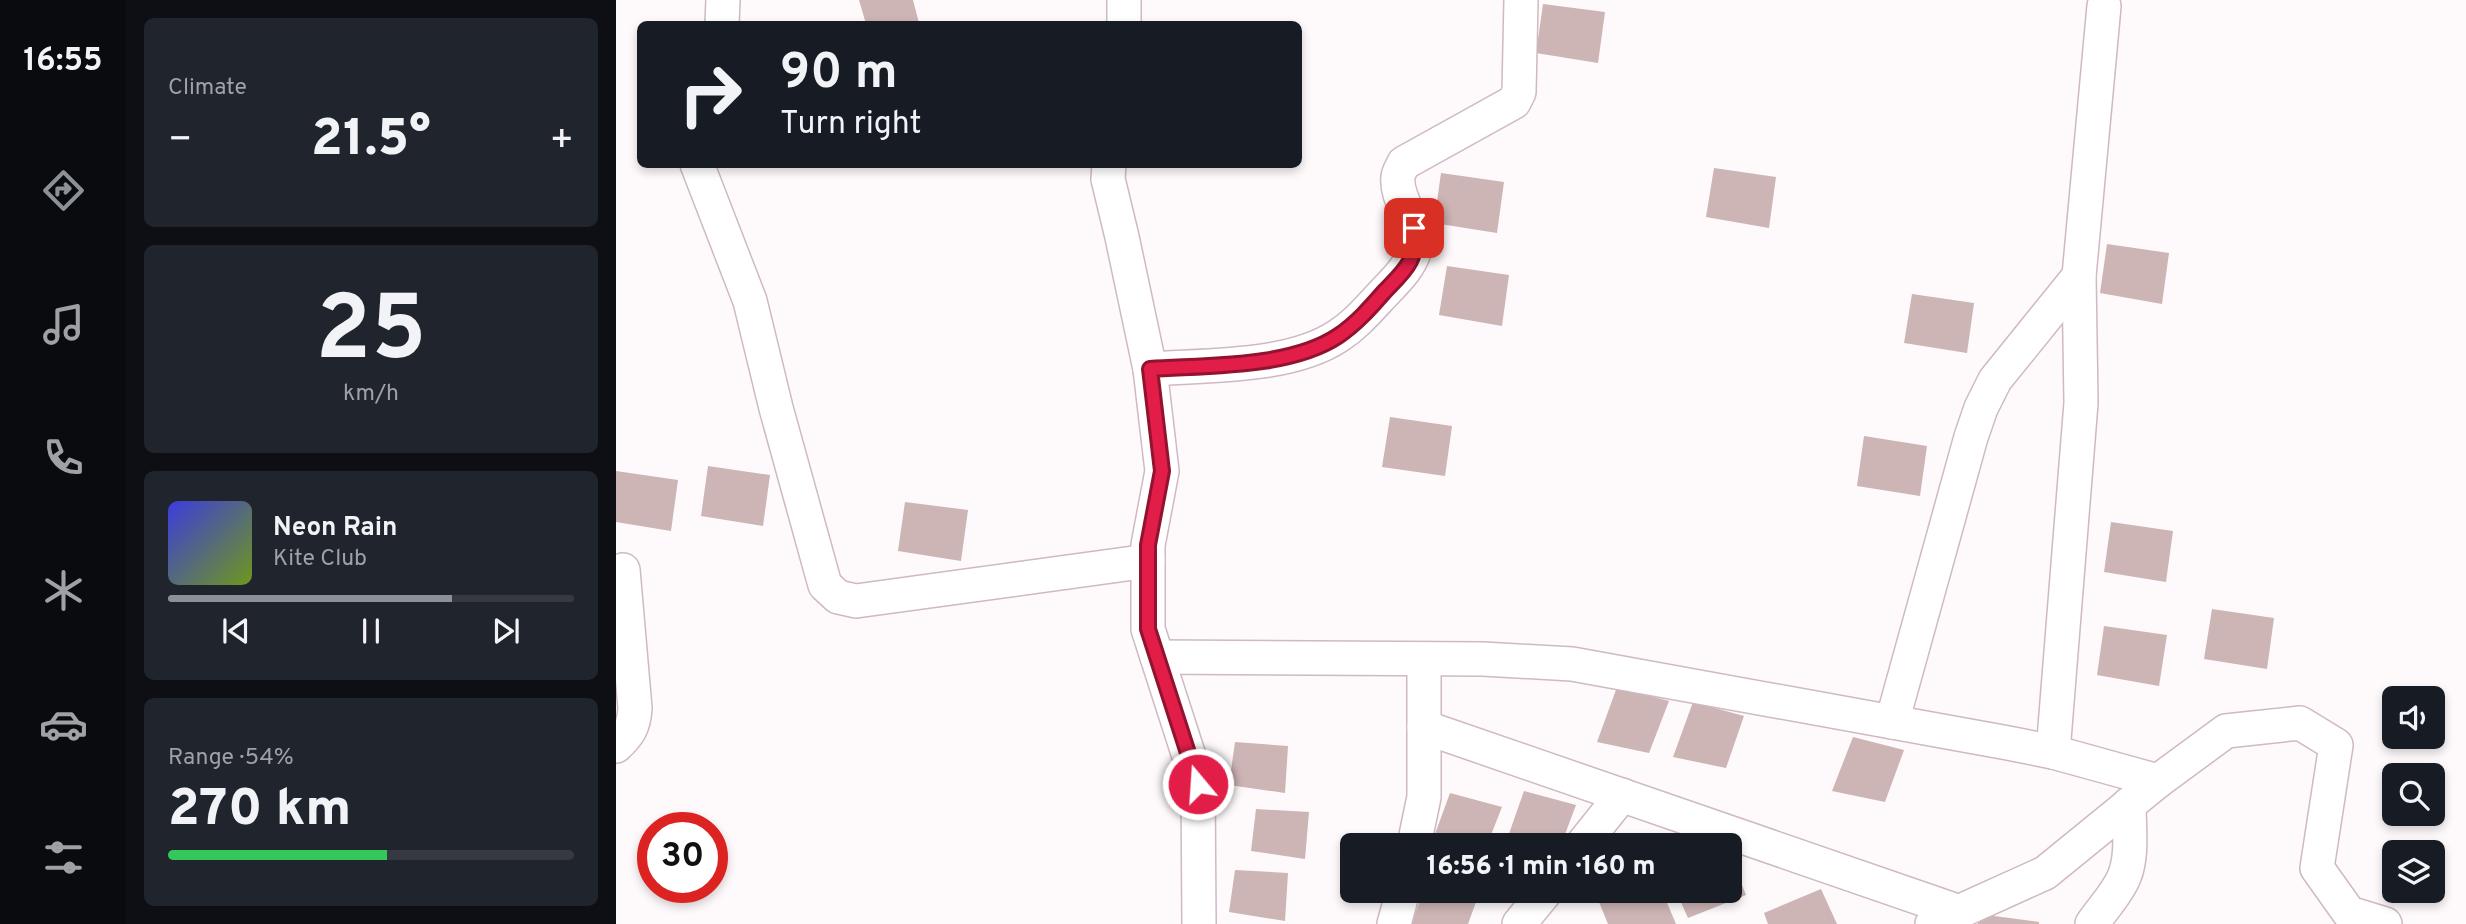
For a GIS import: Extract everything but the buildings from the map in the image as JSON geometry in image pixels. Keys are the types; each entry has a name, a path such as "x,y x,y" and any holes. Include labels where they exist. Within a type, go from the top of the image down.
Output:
{"street":[{"path":"722,21 723,0"},
{"path":"1124,0 1124,21"},
{"path":"1150,369 1277,359 1311,350 1337,337 1359,320 1410,264 1416,246 1414,228 1399,185 1398,177 1404,163 1514,102 1521,80 1521,0"},
{"path":"2053,752 2081,402 2079,276 2104,6"},
{"path":"699,168 750,301 776,408 825,585 838,597 856,601 1148,561"},
{"path":"1109,168 1108,179 1150,369 1162,471 1148,545 1148,629 1198,784 1199,924"},
{"path":"1892,722 1981,408 1995,380 2079,276"},
{"path":"616,746 628,735 634,723 635,708 622,570"},
{"path":"1157,657 1424,659 1572,664 2053,752 2158,781"},
{"path":"1416,833 1424,797 1424,659"},
{"path":"1424,727 1622,795 1946,918 2045,873 2158,781 2225,731 2300,723 2336,745 2317,868 2354,918 2385,924"},
{"path":"1592,833 1622,795"},
{"path":"2092,924 2123,880 2127,869 2129,804"},
{"path":"1394,924 1400,903"},
{"path":"1519,924 1536,903"}],"route":[{"path":"1198,784 1148,629 1148,545 1162,471 1150,369 1277,359 1311,350 1337,337 1359,320 1410,264 1416,246 1414,228"}]}
